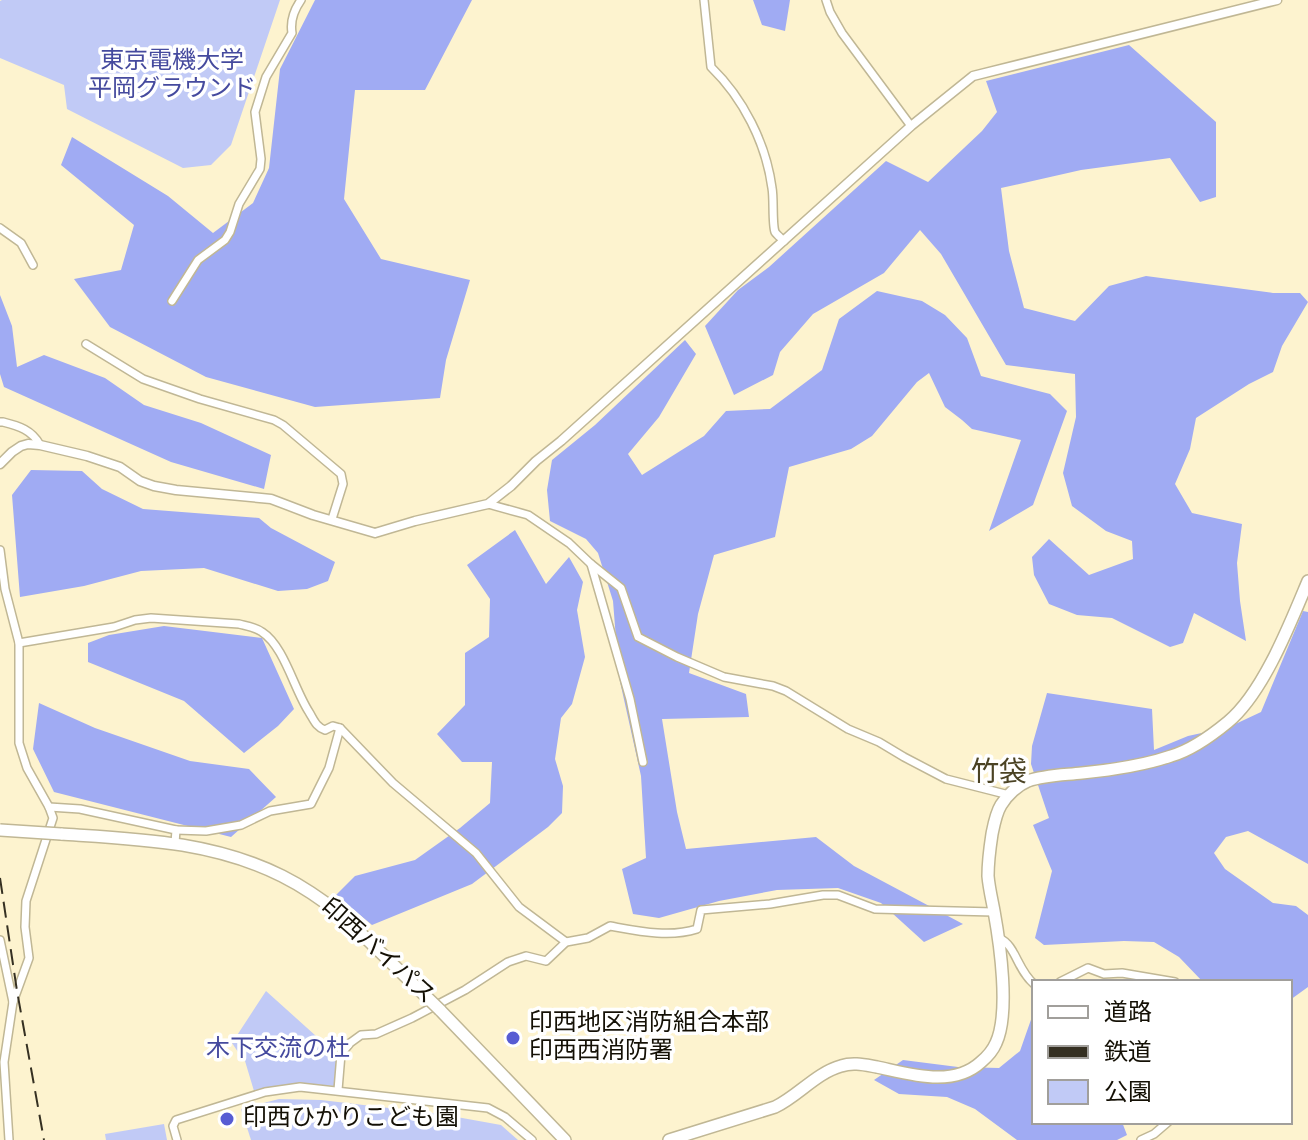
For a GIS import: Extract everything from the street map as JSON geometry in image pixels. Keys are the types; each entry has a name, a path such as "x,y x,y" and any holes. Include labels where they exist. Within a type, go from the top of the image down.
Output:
{"main road":[{"path":"669,1140 775,1107 841,1066 864,1065 944,1077 969,1071 980,1064 997,1043 1003,1012 999,938 988,877 991,839 998,810 1009,795 1028,781 1134,766 1173,756 1230,721 1263,678 1308,581"},
{"name":"印西バイパス","path":"0,830 143,839 176,837 264,868 307,890 343,916 440,1010 565,1140"}],"street":[{"path":"172,301 198,260 225,240 239,204 260,169 255,112 266,77 292,33 293,15 301,0"},
{"path":"704,0 711,67 738,98 762,147 772,188 775,231 784,241"},
{"path":"826,0 842,33 911,126"},
{"path":"0,464 21,446 40,445 120,467 140,481 154,486 271,499 375,533 488,504 911,126 973,76 1277,0"},
{"path":"0,228 21,243 33,265"},
{"path":"86,344 143,379 283,425 341,474 343,484 332,519"},
{"path":"0,422 25,429 35,436 40,445"},
{"path":"488,504 528,515 569,543 621,588 638,637 724,677 786,691 848,729 879,742 946,779 1009,795"},
{"path":"0,550 5,589 19,643 19,743 27,768 53,818 26,901 29,958 13,1002 2,1059 3,1106 9,1140"},
{"path":"591,564 630,699 643,762"},
{"path":"19,643 151,618 253,627 264,633 278,647 302,701 319,728 340,728 393,783 476,853 519,907 566,942"},
{"path":"49,807 80,809 176,837 241,825 270,811 311,804 329,768 340,728"},
{"path":"338,1090 341,1054 361,1035 376,1034 412,1018 465,990 508,962 526,956 546,961 566,942 588,938 610,926 645,932 685,933 697,929 701,910 770,904 823,895 838,895 875,909 994,912"},
{"path":"999,938 1009,943 1025,977 1032,982"},
{"path":"0,940 13,1002"},
{"path":"1064,980 1088,968 1104,974 1122,973 1157,980"},
{"path":"177,1140 173,1126 176,1120 288,1088 315,1087 488,1108 505,1117 532,1140"},
{"path":"1141,1140 1166,1124"}],"green space":[{"name":"東京電機大学 平岡グラウンド","path":"2,0 280,0 231,145 211,165 183,168 67,109 64,85 0,58"},
{"name":"木下交流の杜","path":"266,991 339,1058 334,1086 298,1083 254,1091 242,1051 238,1052 232,1043"},
{"name":"木下交流の杜","path":"279,1099 321,1100 440,1114 501,1125 518,1140 251,1140 241,1109"},
{"path":"164,1124 167,1140 106,1140 105,1134"}],"shaded area":[{"path":"315,0 472,0 425,90 355,90 344,199 381,259 470,280 446,360 440,398 315,407 206,377 110,327 74,279 121,270 134,225 61,165 72,137 168,196 213,233 253,203 269,168 280,69"},
{"path":"753,0 790,0 785,31 762,25"},
{"path":"1129,45 1216,122 1216,197 1200,202 1170,158 1081,170 1001,188 1009,251 1024,308 1075,321 1109,286 1146,276 1273,293 1300,293 1308,302 1282,346 1273,372 1196,418 1190,449 1175,484 1192,513 1242,524 1237,563 1246,641 1194,613 1183,643 1170,647 1112,618 1077,615 1049,604 1034,575 1032,557 1049,539 1089,575 1133,559 1132,541 1106,531 1072,506 1063,473 1076,417 1075,374 1006,365 941,254 920,230 884,273 813,314 780,352 773,375 734,395 705,326 738,290 769,267 886,161 928,182 982,131 997,112 986,81"},
{"path":"877,291 922,301 945,315 967,338 981,376 1050,394 1067,411 1033,505 989,531 1021,440 972,429 945,407 929,373 917,382 872,436 851,449 789,467 775,537 714,555 698,614 689,673 746,694 749,717 662,719 686,849 816,837 854,866 963,924 924,942 881,903 838,888 777,890 719,901 659,918 633,914 622,869 646,858 641,776 619,677 613,601 598,553 586,539 550,521 547,490 552,460 595,425 685,340 696,354 659,417 628,454 642,475 704,436 726,411 770,409 822,370 839,319"},
{"path":"0,295 12,326 17,367 44,355 105,378 144,405 201,423 271,455 264,489 171,462 4,387 0,374"},
{"path":"31,470 82,471 102,489 143,509 259,518 271,528 335,562 328,581 307,589 278,591 204,568 141,571 84,586 20,597 12,495"},
{"path":"515,530 546,584 569,557 583,582 577,610 585,657 572,704 561,718 555,759 563,786 562,813 472,884 372,925 336,895 355,876 415,860 490,803 492,762 462,762 437,734 465,705 465,653 489,637 490,599 467,565"},
{"path":"1303,611 1308,612 1308,864 1248,831 1226,837 1214,853 1225,869 1273,903 1296,906 1308,915 1308,987 1292,999 1292,980 1201,980 1179,957 1154,942 1044,945 1035,938 1052,871 1033,825 1049,818 1031,764 1032,746 1047,693 1152,709 1154,750 1188,736 1229,727 1261,712"},
{"path":"164,626 262,638 294,709 244,753 184,701 88,662 88,643 109,635"},
{"path":"39,703 95,728 190,761 249,769 276,797 231,837 54,792 33,749"},
{"path":"1032,1017 1032,1124 1123,1124 1127,1135 1117,1140 1017,1140 975,1109 947,1097 899,1094 874,1080 903,1060 958,1067 999,1068 1020,1051"}],"railway":[{"path":"0,878 44,1140"}],"place":[{"name":"印西地区消防組合本部 印西西消防署","path":"513,1038"},
{"name":"印西ひかりこども園","path":"227,1119"}],"district":[{"name":"竹袋","path":"999,774"}]}
